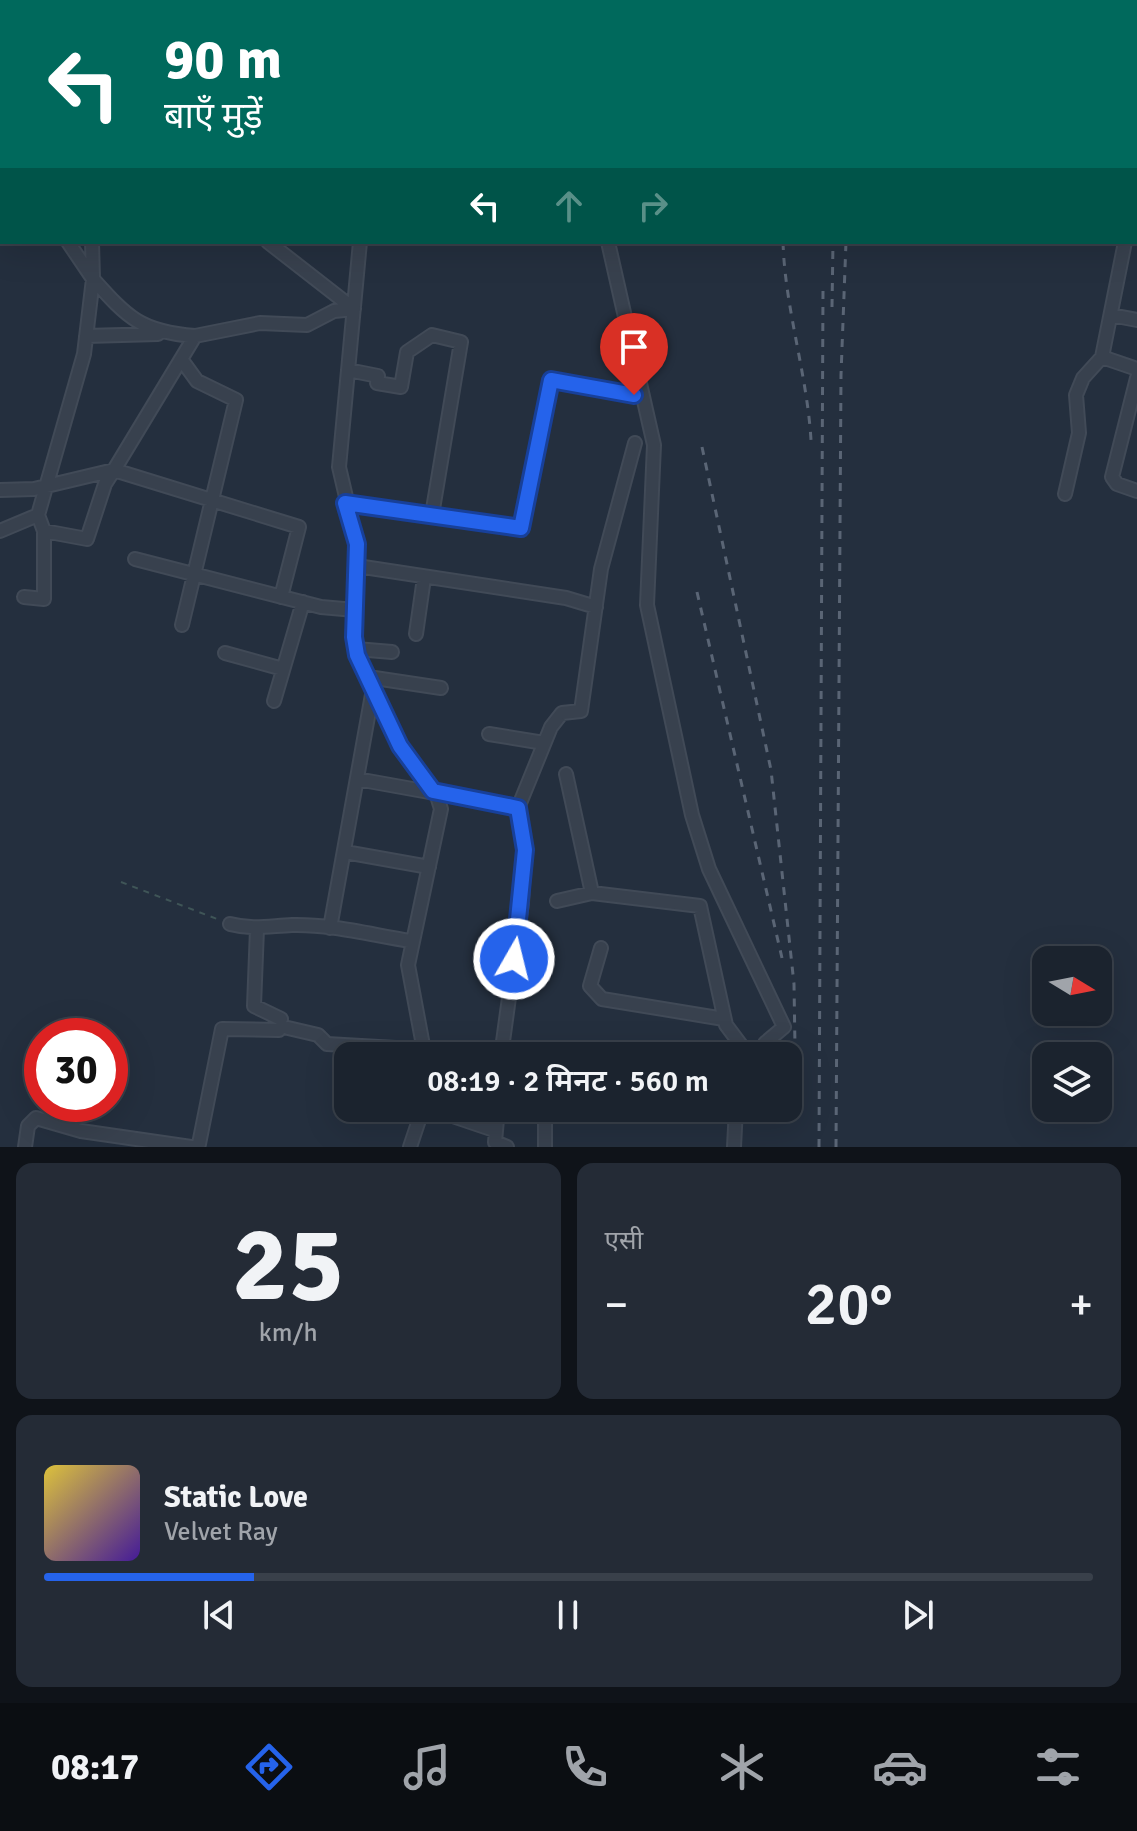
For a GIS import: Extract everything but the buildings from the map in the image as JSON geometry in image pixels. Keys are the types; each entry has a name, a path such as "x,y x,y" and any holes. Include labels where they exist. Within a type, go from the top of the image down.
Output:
{"street":[{"path":"69,244 93,279 118,306 141,324 161,334"},
{"path":"24,597 44,599 44,531 38,515 86,336 93,279 92,244"},
{"path":"271,244 354,309"},
{"path":"360,244 339,467 357,544 356,649 400,746 433,791 441,809 411,941 410,985 420,1042"},
{"path":"608,244 654,445 647,605 692,815 709,869 784,1027 766,1042"},
{"path":"1065,494 1079,433 1076,395 1083,378 1102,357 1130,244"},
{"path":"86,336 195,336 260,323 307,325 334,311 354,309"},
{"path":"1111,315 1137,320"},
{"path":"348,370 378,376 377,383 401,387 407,352 432,335 461,342 432,515"},
{"path":"44,531 87,539 105,484 195,336"},
{"path":"1102,357 1137,369"},
{"path":"181,359 197,381 236,400 182,625"},
{"path":"1137,378 1112,477 1117,484 1137,491"},
{"path":"345,503 521,528 551,380 634,395"},
{"path":"503,1042 522,903 525,850 518,808 544,743 562,713 581,711 601,569 635,443"},
{"path":"0,490 45,486 114,470 299,527 281,597"},
{"path":"0,531 38,515"},
{"path":"135,559 281,597 355,610"},
{"path":"357,566 566,598 596,607"},
{"path":"416,634 424,578"},
{"path":"274,701 303,602"},
{"path":"356,649 392,652"},
{"path":"225,653 283,669"},
{"path":"370,683 441,688"},
{"path":"330,928 357,779 370,683"},
{"path":"489,734 544,743"},
{"path":"566,774 592,893"},
{"path":"357,779 518,808"},
{"path":"345,852 429,867"},
{"path":"557,901 592,893 700,906 724,1019 739,1042"},
{"path":"230,924 257,929 292,925 330,928 411,941"},
{"path":"257,929 254,1006 283,1026"},
{"path":"601,948 590,986 602,999 724,1019"},
{"path":"25,1147 29,1121 36,1118 81,1131 193,1147 199,1144 222,1029 283,1026 318,1035 327,1044 334,1044"},
{"path":"410,1147 418,1122"},
{"path":"470,1122 494,1130"},
{"path":"497,1122 495,1142 507,1147"},
{"path":"545,1122 545,1147"},
{"path":"734,1147 735,1122"}],"path":[{"path":"121,882 230,924"}],"railway":[{"path":"783,244 811,440"},
{"path":"832,307 833,244"},
{"path":"836,1147 841,375 846,244"},
{"path":"819,1147 823,291"},
{"path":"702,447 771,770 794,984 795,1042"},
{"path":"697,592 782,958"}],"route":[{"path":"514,959 525,850 518,808 433,791 400,746 357,655 354,637 357,544 345,503 521,528 551,380 634,395"}]}
